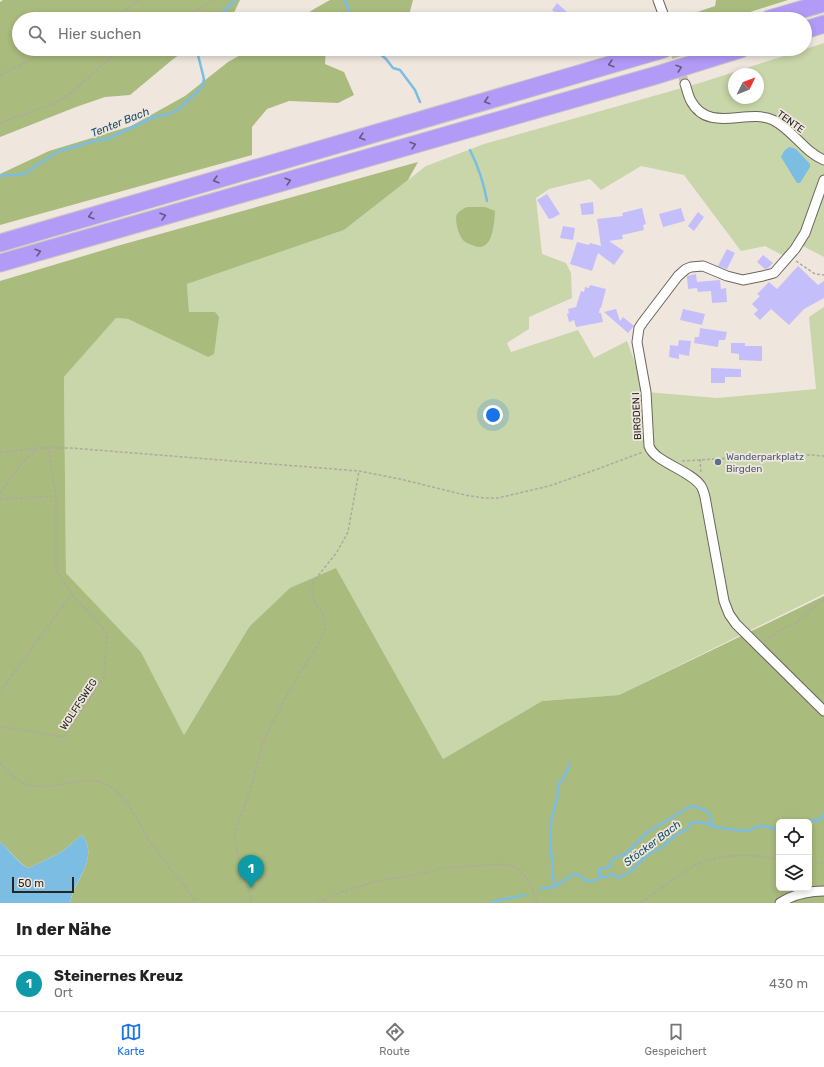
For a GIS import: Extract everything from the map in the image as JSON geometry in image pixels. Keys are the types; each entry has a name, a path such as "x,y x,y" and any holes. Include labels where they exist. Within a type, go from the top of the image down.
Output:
{"highway":[{"path":"793,12 824,3"},
{"path":"812,28 824,24"},
{"path":"0,243 640,56"},
{"path":"0,263 658,75 719,56"}],"street":[{"path":"658,0 662,12"},
{"name":"TENTE","path":"685,84 690,100 704,113 721,119 754,116 769,118 785,128 813,154 824,160"},
{"name":"BIRGDEN I","path":"823,710 736,624 729,614 724,601 702,487 690,476 666,462 650,450 648,440 646,392 637,342 639,328 643,322 678,276 686,269 703,266 743,280 774,273 789,256 805,233 824,180"},
{"path":"780,903 792,896 802,893 824,891"}],"path":[{"path":"123,12 139,0"},
{"path":"192,12 215,0"},
{"path":"0,75 38,56"},
{"path":"0,123 63,99 112,56"},
{"path":"789,256 815,274 824,276"},
{"path":"0,452 38,448 71,448 359,471 400,478 465,495 484,498 498,498 566,480 650,450"},
{"path":"0,493 21,464 38,448"},
{"name":"WOLFFSWEG","path":"0,726 64,737 104,677 108,634 72,594 56,570 56,496 48,448"},
{"path":"666,462 798,454 824,456"},
{"path":"700,459 701,475 704,478"},
{"path":"252,903 235,844 235,831 249,796 266,735 325,628 325,620 312,597 312,586 314,581 337,552 348,532 359,471"},
{"path":"0,499 56,496"},
{"path":"0,692 72,594"},
{"path":"769,646 763,641 780,630 794,624 824,599"},
{"path":"0,762 14,777 33,786 51,787 89,780 104,783 114,789 123,797 148,839 197,903"},
{"path":"641,903 688,869 722,856 739,855 776,859"},
{"path":"812,862 824,864"},
{"path":"318,903 341,892 377,881 445,868 501,864 514,866 524,874 538,903"}],"green space":[{"path":"3,0 240,0 234,12 12,12 12,56 177,56 130,95 105,97 0,137 0,2"},
{"path":"330,0 413,0 410,12 309,12"},
{"path":"716,0 788,0 750,12 697,12 715,6"},
{"path":"824,43 824,257 795,242 784,256 765,246 741,251 684,175 641,166 601,190 590,179 549,189 536,198 542,254 566,263 571,273 572,298 529,317 529,329 507,343 511,352 578,330 594,358 627,341 646,392 717,398 816,389 809,317 824,307 824,594 619,695 542,701 443,759 336,568 249,627 184,735 141,652 66,573 64,377 116,318 128,319 208,357 215,312 189,312 187,284 344,230 426,166 484,144 728,74 728,104 764,104 764,68 746,68 784,56 812,56 812,47"},
{"path":"239,56 326,56 325,64 344,72 354,95 338,103 289,101 267,109 252,127 252,155 0,225 0,174 49,151 131,126 185,96 228,62"},
{"path":"418,162 408,180 344,230 187,284 189,312 215,312 219,317 214,354 208,357 128,319 116,318 64,377 66,573 141,652 184,735 249,627 290,588 336,568 443,759 542,701 619,695 824,596 824,903 70,903 87,860 87,843 82,835 60,853 29,868 19,861 0,842 0,281 117,246"},
{"path":"467,207 485,207 495,211 491,237 484,246 479,247 472,245 464,241 460,236 456,217 459,212"}],"water":[{"path":"789,147 796,149 810,164 810,167 800,183 797,183 781,157 784,151"},
{"path":"82,835 87,844 87,861 72,894 70,903 0,903 0,842 18,861 29,868 60,853"}],"building":[{"path":"557,3 567,12 554,12 552,10"},
{"path":"547,194 560,214 549,219 537,200"},
{"path":"593,202 594,214 582,215 580,204"},
{"path":"642,208 646,224 643,225 644,230 622,235 623,239 609,241 624,251 614,265 598,253 592,271 570,264 577,242 601,246 597,219 623,216 622,213"},
{"path":"681,208 685,221 663,227 659,214"},
{"path":"698,212 704,217 694,231 688,226"},
{"path":"563,226 575,228 573,240 560,238"},
{"path":"727,249 735,253 727,269 718,266"},
{"path":"763,255 773,263 765,269 757,262"},
{"path":"798,266 818,285 824,281 824,298 804,309 789,325 771,309 760,320 754,314 758,310 752,304 760,296 757,294 769,282 777,289"},
{"path":"696,274 697,282 720,280 721,289 726,288 727,302 712,303 711,291 698,292 697,288 688,289 687,276"},
{"path":"590,285 606,289 599,313 601,313 603,322 576,327 574,320 569,322 567,314 569,313 568,309 576,307 581,291 584,292 585,287 589,288"},
{"path":"616,309 620,321 623,317 634,326 628,333 604,312"},
{"path":"683,309 705,314 702,325 680,320"},
{"path":"700,328 727,332 725,340 719,340 718,347 694,343 695,337 699,337"},
{"path":"679,340 691,341 689,356 679,354 679,359 669,357 670,345 678,346"},
{"path":"731,343 745,343 745,346 762,346 762,361 739,360 739,354 731,353"},
{"path":"711,368 741,369 741,377 725,377 725,383 711,383"}],"waterway":[{"name":"Tenter Bach","path":"223,12 235,0"},
{"path":"345,0 349,12"},
{"name":"Tenter Bach","path":"0,176 24,174 57,152 97,140 105,140 154,117 169,114 179,109 202,87 204,79 198,56"},
{"path":"382,56 393,68 400,70 415,90 420,102"},
{"path":"470,150 476,162 487,201"},
{"path":"554,886 555,881 552,876 553,869 550,842 551,822 558,793 558,784 565,775 569,763"},
{"name":"Stöcker Bach","path":"540,889 554,887 574,874 579,875 586,881 597,880 601,877 599,872 600,869 610,867 610,863 613,859 625,854 648,832 691,806 704,809 708,812 714,827 748,831 756,827 764,826 776,829"},
{"name":"Stöcker Bach","path":"812,821 819,821 824,814"},
{"name":"Stöcker Bach","path":"601,877 607,877 612,874 618,878 631,871 647,855 661,848 675,836 687,829 691,823 706,823 713,826"},
{"name":"Stöcker Bach","path":"493,903 495,901 525,895"}],"tunnel":[{"path":"676,56 685,84"}],"place":[{"name":"Wanderparkplatz Birgden","path":"718,462"},
{"name":"Steinernes Kreuz","path":"251,888"}]}
